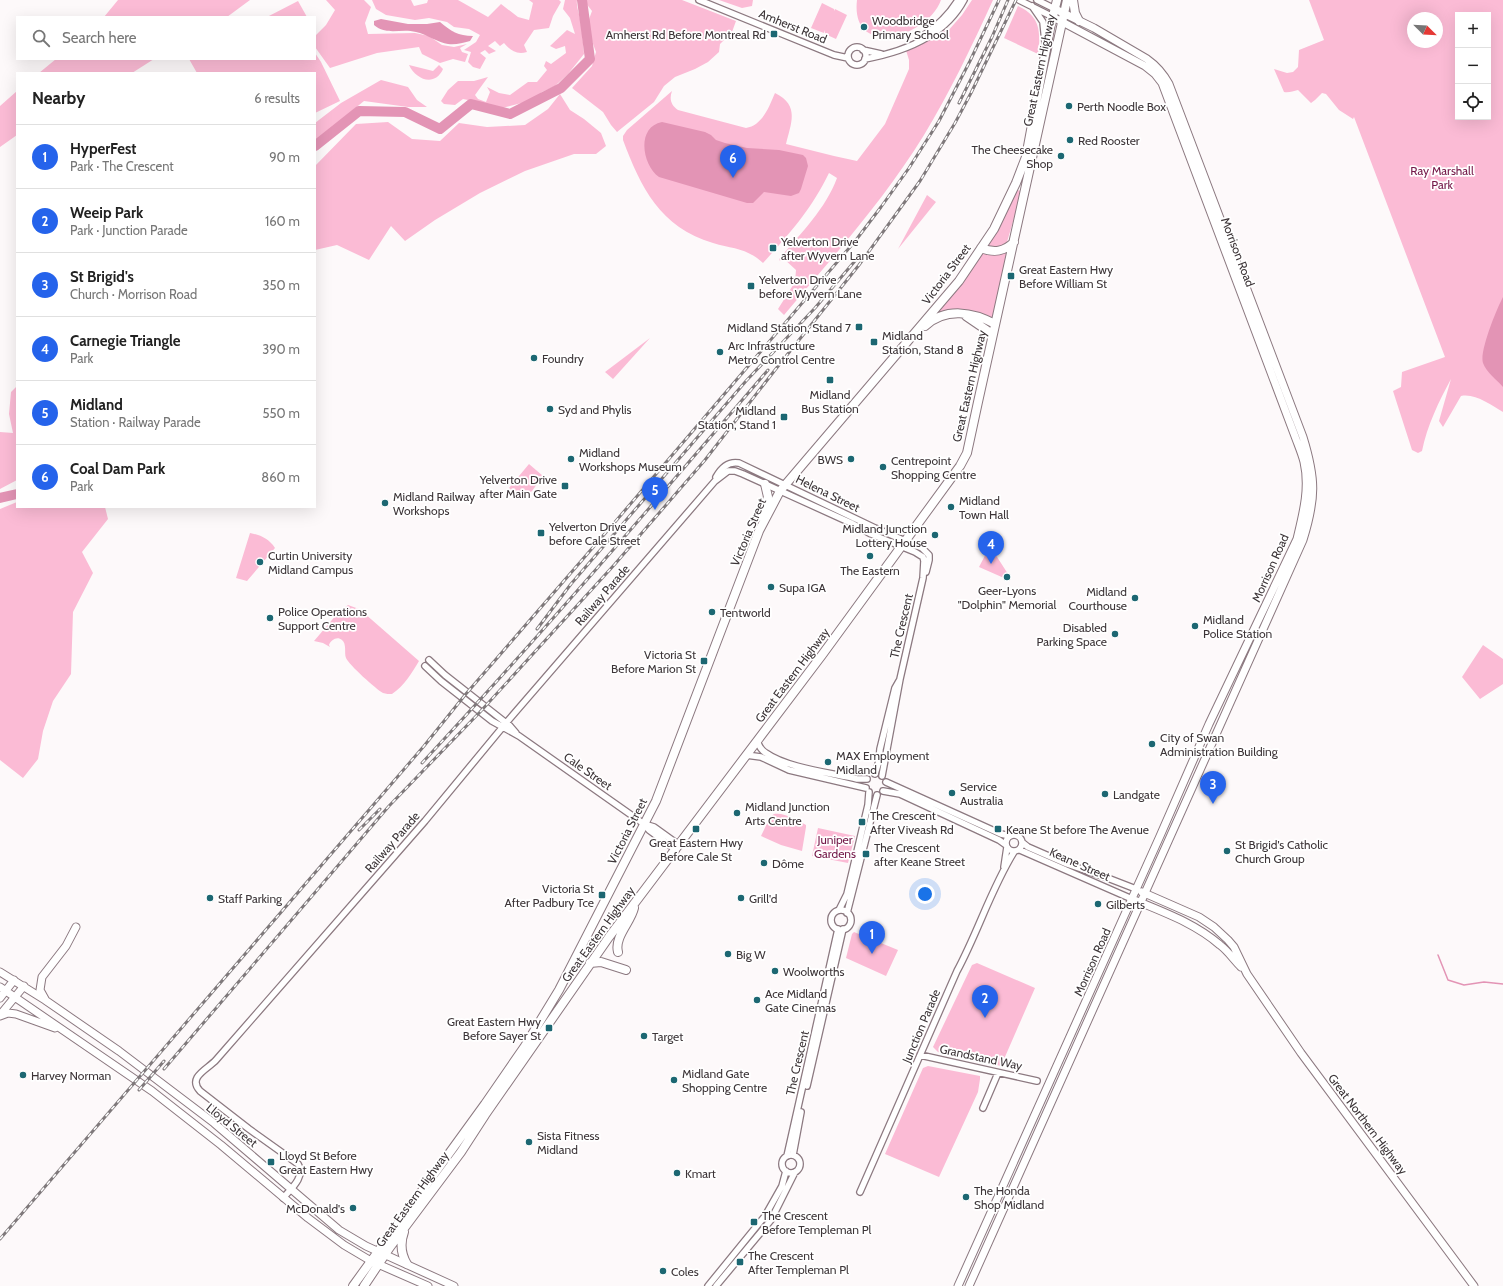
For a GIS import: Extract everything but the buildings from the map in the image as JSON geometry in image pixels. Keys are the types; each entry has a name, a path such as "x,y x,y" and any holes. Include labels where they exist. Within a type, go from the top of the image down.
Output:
{"highway":[{"name":"Great Eastern Highway","path":"1054,13 1057,0"},
{"name":"Great Eastern Highway","path":"364,1286 405,1227 461,1152 590,963 904,544 960,466 967,453 1067,0"},
{"path":"1073,0 1073,6 1079,21"},
{"name":"Victoria Street","path":"525,1046 559,990 656,800 759,531 783,488 959,281 994,229 1026,157 1054,13"},
{"path":"981,248 989,252 996,252 1008,248 1014,241"},
{"path":"959,313 967,316 980,325 992,337"},
{"path":"906,342 928,323 938,318 959,313 977,316 995,324"},
{"path":"759,531 760,521 768,497 765,484"},
{"path":"618,952 618,941 633,915 635,903"},
{"path":"590,963 601,962 626,970"},
{"name":"Great Eastern Highway","path":"353,1286 370,1260 435,1174 525,1046"},
{"path":"405,1227 401,1240 404,1257 407,1264"}],"main road":[{"name":"Morrison Road","path":"969,1286 1303,540 1310,516 1314,490 1311,460 1303,437 1169,84 1155,64 1146,58 1064,13 1054,13"},
{"name":"Morrison Road","path":"958,1286 1209,724 1297,539 1303,514 1306,490 1304,463 1296,439 1162,83 1155,74 1145,66 1062,22 1054,13"},
{"name":"Great Northern Highway","path":"1136,889 1199,917 1214,927 1234,947 1247,974"},
{"name":"Great Northern Highway","path":"1132,899 1201,931 1221,946 1247,974 1301,1053 1474,1286"},
{"path":"45,1000 40,990 42,978 66,946 76,927"},
{"name":"Lloyd Street","path":"0,972 24,986 119,1051 208,1118 339,1230 366,1246 454,1286"},
{"path":"0,998 3,989 14,980"},
{"path":"0,1016 24,986"},
{"name":"Lloyd Street","path":"3,989 152,1091 221,1145 308,1218 344,1245 380,1265 428,1286"},
{"path":"0,1016 8,1013 16,1014 54,1028 83,1043"},
{"path":"977,1268 979,1252 977,1243 996,1227"}],"street":[{"name":"Amherst Road","path":"699,0 834,55 848,58"},
{"path":"913,44 939,24 958,0"},
{"path":"888,55 856,48 850,51 848,58 851,63 856,65 860,64 865,59 888,55 929,36 945,26 957,12 964,0"},
{"name":"Morrison Road","path":"1019,0 1054,13"},
{"name":"Morrison Road","path":"1037,0 1054,13"},
{"path":"1032,6 1043,22 1046,52"},
{"path":"863,50 865,59"},
{"name":"Amherst Road","path":"834,55 850,51"},
{"name":"Railway Parade","path":"715,481 726,465 732,462 739,463"},
{"name":"Helena Street","path":"739,463 871,534 904,544"},
{"name":"Helena Street","path":"735,471 765,484 783,488 875,528 926,556"},
{"name":"Railway Parade","path":"284,1198 300,1176 301,1170 298,1164 249,1129 200,1091 196,1086 196,1079 201,1072 216,1060 425,821 504,725 715,481 726,472 735,471"},
{"name":"The Crescent","path":"882,776 900,679 924,578 924,561 926,556"},
{"name":"Cale Street","path":"429,660 504,725"},
{"name":"Cale Street","path":"425,666 462,698 504,725 644,824 654,827 677,847"},
{"name":"The Crescent","path":"875,774 895,688 900,679"},
{"path":"757,741 766,753 786,763 857,779 867,778 875,774 882,776 886,782 1001,834 1018,836 1022,838 1023,843 1017,851 1010,851 999,840 900,794 883,791"},
{"path":"746,755 757,756 789,770 867,790 877,795"},
{"path":"839,910 847,913 850,917 848,926 840,929 833,925 831,919 833,914 839,910 848,889 868,805 865,783 867,778"},
{"path":"847,913 877,795 883,791 886,782"},
{"path":"1006,846 1006,840 1010,836"},
{"name":"Keane Street","path":"1023,843 1028,847 1067,864 1136,889"},
{"name":"Junction Parade","path":"1003,869 1006,846"},
{"name":"Keane Street","path":"1017,851 1132,899"},
{"name":"Junction Parade","path":"860,1192 1003,869 1017,851"},
{"name":"The Crescent","path":"790,1156 840,929"},
{"name":"Grandstand Way","path":"920,1055 1037,1081"},
{"path":"983,1108 998,1073"},
{"name":"The Crescent","path":"708,1286 766,1216 782,1186 786,1171 783,1168 782,1163 785,1158 790,1156 798,1158 800,1163 799,1168 795,1172 770,1220 716,1286"},
{"path":"786,1171 790,1173 795,1172"}],"green space":[{"path":"118,0 250,0 228,16 105,16"},
{"path":"326,0 364,0 371,7 365,23 368,34 415,33 429,36 442,45 454,47 467,44 460,48 462,52 468,54 465,62 453,59 440,63 422,54 419,47 377,53 330,68 316,48 316,35 326,25 335,10"},
{"path":"372,0 411,0 414,6 427,3 428,0 458,0 488,17 501,4 518,17 529,20 533,3 529,0 559,0 561,2 553,16 549,28 534,30 524,45 527,52 516,52 511,50 504,43 500,46 495,41 488,46 496,51 489,54 485,50 480,53 486,58 480,69 473,67 468,62 471,52 464,50 476,42 480,35 469,29 454,27 447,22 429,18 415,20 386,15 376,9"},
{"path":"565,0 577,0 584,54 568,74 555,86 542,92 533,100 502,108 463,99 455,105 444,104 441,101 448,90 458,81 474,81 488,77 475,95 478,99 486,102 490,92 487,87 499,93 510,95 528,82 537,82 547,70 544,66 546,61 551,64 566,53 565,46 556,49 550,46 567,30 575,34 570,18 563,9"},
{"path":"586,0 682,0 736,21 732,32 720,44 719,52 708,62 675,77 664,86 654,102 617,132 603,112 572,88 592,66 596,52 589,33 588,22 592,11 585,2"},
{"path":"719,0 753,0 752,6 742,8"},
{"path":"857,0 941,0 933,13 921,24 907,32 892,36 877,36 865,31 858,19"},
{"path":"972,0 993,0 960,69 924,135 909,159 875,205 784,315 778,309 795,282 796,270 783,258 780,261 779,259 819,211 832,190 837,178 829,173 807,210 763,263 751,254 713,243 695,236 679,227 655,204 645,189 630,158 623,140 623,136 627,130 672,91 671,102 678,110 746,128 761,120 775,93 788,103 791,109 791,122 786,144 857,161 885,124 909,69 909,60 905,47 940,29 947,32 962,15"},
{"name":"Ray Marshall Park","path":"1309,0 1503,0 1503,412 1472,396 1461,396 1443,427 1439,421 1451,379 1434,414 1422,451 1418,453 1412,450 1393,391 1401,387 1402,372 1445,357 1354,117 1353,119 1339,110 1326,94 1322,93 1311,103 1298,90 1284,92 1274,69 1287,73 1293,72 1298,67 1299,50 1324,40"},
{"path":"298,1 306,16 269,16"},
{"path":"822,3 834,9 834,11 835,9 847,15 836,39 825,34 825,30 824,33 811,28"},
{"path":"1018,6 1031,14 1035,20 1039,31 1038,54 1004,38"},
{"path":"316,54 340,101 316,113 316,72 196,72 190,60 316,60"},
{"path":"55,60 152,60 134,72 40,72"},
{"path":"409,65 433,71 439,65 443,69 440,75 431,80 421,78"},
{"path":"381,80 408,87 417,100 427,107 408,107 364,101 316,140 316,122 341,103"},
{"path":"16,92 16,136 0,147 0,106"},
{"path":"560,94 570,110 601,133 606,146 596,154 574,154 525,171 480,193 435,220 405,241 391,226 369,260 337,245 316,250 316,165 356,124 388,122 412,139 440,141 459,123 487,127 525,125 548,109"},
{"path":"1017,190 1022,191 1007,242 1001,249 986,247"},
{"path":"927,195 936,202 898,249"},
{"path":"1008,250 994,322 976,314 931,318 984,251"},
{"path":"650,338 613,379 605,372"},
{"path":"16,387 16,481 0,489 0,432 13,433 9,414 11,392"},
{"path":"529,464 543,476 532,491 522,499 509,488"},
{"path":"16,502 16,508 105,508 108,519 82,552 93,573 73,612 71,674 53,701 43,731 38,759 23,778 0,760 0,509"},
{"path":"250,533 264,538 275,548 247,581 236,578"},
{"path":"990,546 1008,574 1004,578 979,567"},
{"path":"348,605 359,609 419,661 411,675 392,694 380,691 352,666 345,656 344,642 342,640 338,638 334,639 329,645 330,647 323,643 314,641 337,614"},
{"path":"1483,645 1503,659 1503,684 1480,699 1462,677"},
{"path":"774,814 786,815 806,825 802,851 781,845 761,836 770,817"},
{"name":"Juniper Gardens","path":"818,828 855,836 848,863 812,856"},
{"path":"854,932 898,950 886,976 846,958 852,934"},
{"path":"977,963 1035,988 1001,1066 938,1052 933,1047 972,965"},
{"path":"928,1066 980,1076 978,1092 939,1177 885,1154 923,1068"}],"shaded area":[{"path":"381,19 408,24 440,22 455,32 473,36 470,41 448,44 416,32 384,30 374,25 374,21"},
{"path":"662,122 705,132 716,140 725,143 747,148 779,150 803,155 806,158 808,166 799,193 791,196 764,192 753,203 747,203 659,177 649,164 644,147 645,138 648,131 654,125"},
{"path":"1503,297 1503,387 1487,370 1483,363 1482,357 1489,330"}],"waterway":[{"path":"316,145 359,111 405,112 440,129 471,104 510,114 561,88 590,59 582,0"},
{"path":"0,498 16,494"},
{"path":"1438,955 1448,980 1464,985 1484,982 1503,984"}],"railway":[{"path":"0,1239 856,240 909,168 939,121 999,0"},
{"path":"959,103 992,37 1008,0"},
{"path":"164,1069 389,806 480,712 615,564 705,460 859,265 920,181 971,93 1016,0"},
{"path":"537,629 571,584 746,381 815,308 860,255"},
{"path":"422,763 554,617 768,370"},
{"path":"359,830 380,809"},
{"path":"139,1090 164,1061"}],"place":[{"name":"Woodbridge Primary School","path":"864,27"},
{"name":"Amherst Rd Before Montreal Rd","path":"774,34"},
{"name":"Perth Noodle Box","path":"1069,106"},
{"name":"Red Rooster","path":"1070,140"},
{"name":"The Cheesecake Shop","path":"1061,156"},
{"name":"Coal Dam Park","path":"733,178"},
{"name":"Yelverton Drive after Wyvern Lane","path":"773,248"},
{"name":"Great Eastern Hwy Before William St","path":"1011,276"},
{"name":"Yelverton Drive before Wyvern Lane","path":"751,286"},
{"name":"Midland Station, Stand 7","path":"859,327"},
{"name":"Midland Station, Stand 8","path":"874,342"},
{"name":"Arc Infrastructure Metro Control Centre","path":"720,352"},
{"name":"Foundry","path":"534,358"},
{"name":"Midland Bus Station","path":"830,380"},
{"name":"Syd and Phylis","path":"550,409"},
{"name":"Midland Station, Stand 1","path":"784,417"},
{"name":"Midland Workshops Museum","path":"571,459"},
{"name":"BWS","path":"851,459"},
{"name":"Centrepoint Shopping Centre","path":"883,467"},
{"name":"Yelverton Drive after Main Gate","path":"565,486"},
{"name":"Midland Railway Workshops","path":"385,503"},
{"name":"Midland Town Hall","path":"951,507"},
{"name":"Midland","path":"655,510"},
{"name":"Yelverton Drive before Cale Street","path":"541,533"},
{"name":"Midland Junction Lottery House","path":"935,535"},
{"name":"The Eastern","path":"870,556"},
{"name":"Curtin University Midland Campus","path":"260,562"},
{"name":"Carnegie Triangle","path":"991,564"},
{"name":"Geer-Lyons \"Dolphin\" Memorial","path":"1007,577"},
{"name":"Supa IGA","path":"771,587"},
{"name":"Midland Courthouse","path":"1135,598"},
{"name":"Tentworld","path":"712,612"},
{"name":"Police Operations Support Centre","path":"270,618"},
{"name":"Midland Police Station","path":"1195,626"},
{"name":"Disabled Parking Space","path":"1115,634"},
{"name":"Victoria St Before Marion St","path":"704,661"},
{"name":"City of Swan Administration Building","path":"1152,744"},
{"name":"MAX Employment Midland","path":"828,762"},
{"name":"Service Australia","path":"952,793"},
{"name":"Landgate","path":"1105,794"},
{"name":"St Brigid's","path":"1213,804"},
{"name":"Midland Junction Arts Centre","path":"737,813"},
{"name":"The Crescent After Viveash Rd","path":"862,822"},
{"name":"Great Eastern Hwy Before Cale St","path":"696,829"},
{"name":"Keane St before The Avenue","path":"998,829"},
{"name":"St Brigid's Catholic Church Group","path":"1227,851"},
{"name":"The Crescent after Keane Street","path":"866,854"},
{"name":"Dôme","path":"764,863"},
{"name":"Victoria St After Padbury Tce","path":"602,895"},
{"name":"Staff Parking","path":"210,898"},
{"name":"Grill'd","path":"741,898"},
{"name":"Gilberts","path":"1098,904"},
{"name":"Big W","path":"728,954"},
{"name":"HyperFest","path":"872,954"},
{"name":"Woolworths","path":"775,971"},
{"name":"Ace Midland Gate Cinemas","path":"757,1000"},
{"name":"Weeip Park","path":"985,1018"},
{"name":"Great Eastern Hwy Before Sayer St","path":"549,1028"},
{"name":"Target","path":"644,1036"},
{"name":"Harvey Norman","path":"23,1075"},
{"name":"Midland Gate Shopping Centre","path":"674,1080"},
{"name":"Sista Fitness Midland","path":"529,1142"},
{"name":"Lloyd St Before Great Eastern Hwy","path":"271,1162"},
{"name":"Kmart","path":"677,1173"},
{"name":"The Honda Shop Midland","path":"966,1197"},
{"name":"McDonald's","path":"353,1208"},
{"name":"The Crescent Before Templeman Pl","path":"754,1222"},
{"name":"The Crescent After Templeman Pl","path":"740,1262"},
{"name":"Coles","path":"663,1271"}]}
